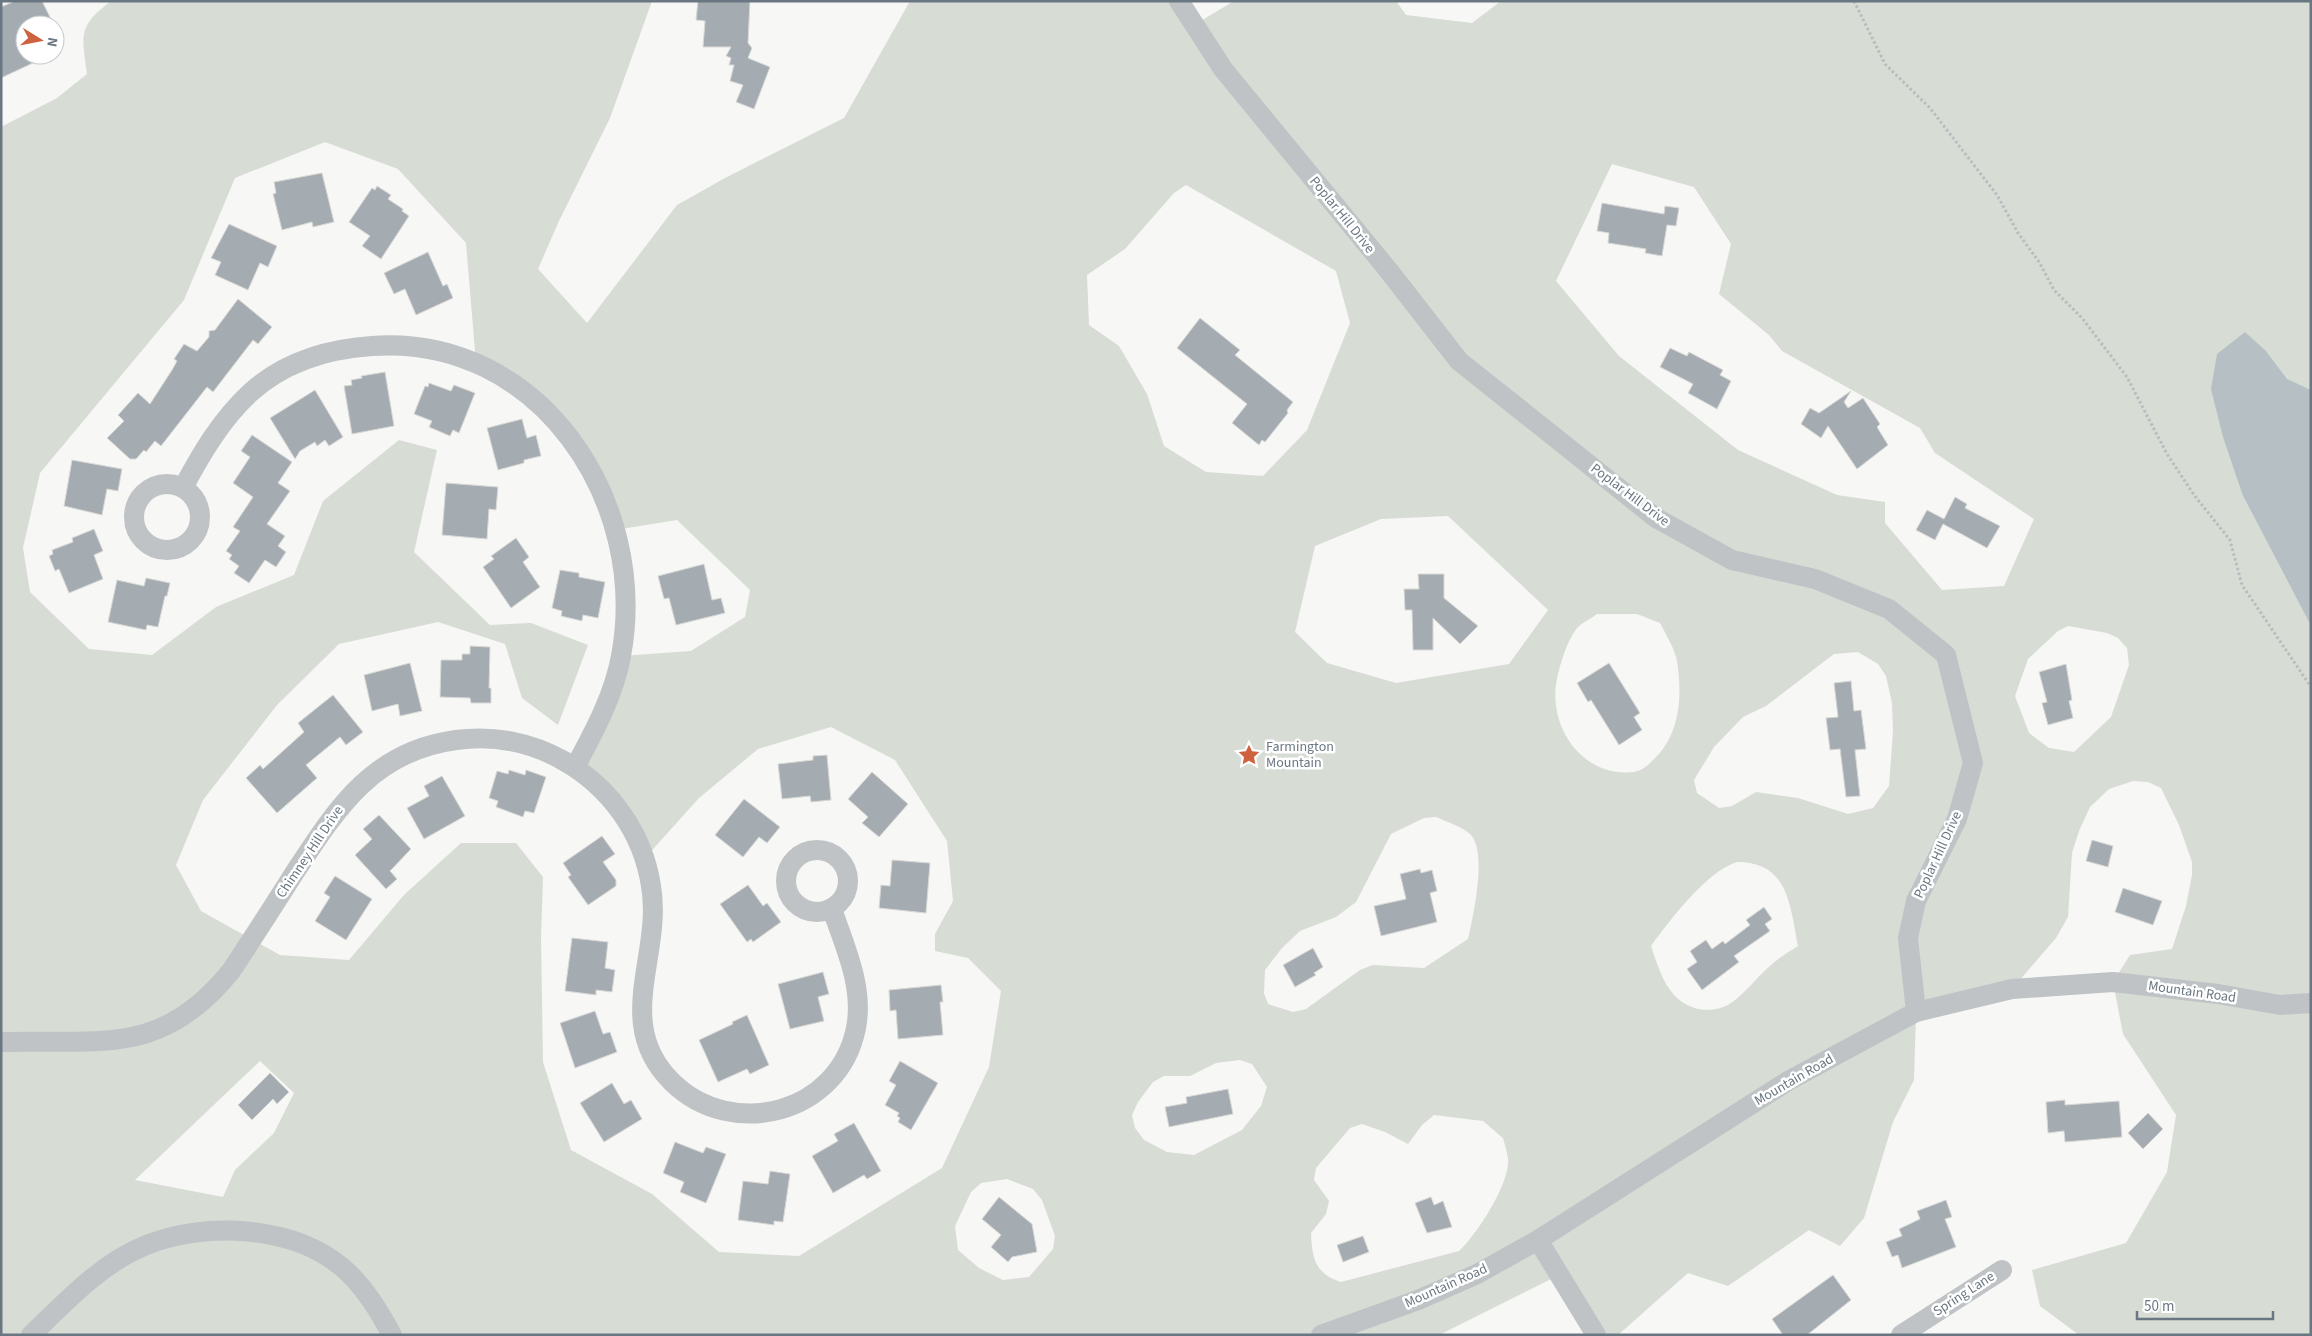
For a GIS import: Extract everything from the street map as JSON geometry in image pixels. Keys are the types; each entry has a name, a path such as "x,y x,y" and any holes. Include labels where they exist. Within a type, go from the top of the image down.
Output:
{"street":[{"name":"Poplar Hill Drive","path":"1179,1 1223,69 1389,271 1459,362 1656,518 1732,560 1815,579 1889,609 1946,655 1973,762 1957,819 1916,901 1908,938 1916,1012"},
{"path":"183,488 203,450 226,419 250,393 280,371 319,353 375,346 438,350 476,363 512,381 543,407 574,443 608,504 618,541 624,579 625,618 621,656 599,721 575,767"},
{"name":"Chimney Hill Drive","path":"1,1042 78,1043 120,1040 162,1028 199,1004 216,989 231,971 328,822 346,798 367,778 389,762 415,750 442,742 469,738 497,739 542,750 575,767 598,784 616,805 633,830 644,858 652,887 654,917 641,993 643,1030 657,1064 682,1092 697,1102 732,1113 751,1115 778,1110 804,1100 819,1089 842,1063 855,1031 858,996 852,969 832,909"},
{"name":"Mountain Road","path":"1321,1335 1418,1300 1477,1274 1538,1240 1788,1081 1916,1012 2012,989 2113,982 2218,994 2280,1005 2311,1003"},
{"path":"31,1335 91,1279 144,1246 205,1230 265,1235 298,1243 323,1254 343,1268 362,1286 392,1335"},
{"path":"1538,1240 1596,1335"},
{"name":"Spring Lane","path":"1901,1335 2002,1270"}],"path":[{"path":"1854,1 1885,64 1930,108 1997,195 2018,233 2039,262 2054,290 2082,318 2127,377 2166,454 2194,495 2230,540 2242,585 2311,687"}],"shaded area":[{"path":"111,1 652,1 610,118 559,221 538,269 587,323 677,205 725,178 844,118 910,1 1179,1 1194,25 1234,1 1396,1 1406,15 1472,23 1501,1 2311,1 2311,390 2287,380 2266,351 2243,496 2311,626 2311,1335 2079,1335 2040,1306 2032,1270 2126,1243 2167,1172 2176,1115 2123,1034 2113,982 2130,955 2172,949 2186,906 2192,875 2192,862 2179,825 2161,788 2148,782 2133,781 2109,789 2090,807 2072,853 2068,917 2056,938 2012,989 1916,1013 1914,1080 1893,1122 1864,1218 1840,1246 1809,1230 1728,1286 1688,1273 1618,1335 1596,1335 1559,1275 1439,1335 1,1335 1,127 57,98 87,74 83,41 84,33 87,25","holes":["325,142 398,169 466,243 476,363 568,435 615,530 677,520 750,590 745,617 691,651 621,656 575,767 645,858 699,798 758,749 831,727 895,760 947,841 953,901 935,934 935,951 968,958 1001,991 989,1067 942,1168 799,1256 719,1252 652,1194 571,1150 543,1062 541,937 543,877 516,843 461,843 404,895 349,960 280,955 201,911 176,865 203,800 277,705 339,644 438,622 505,644 522,698 558,725 588,645 531,623 490,625 414,552 437,450 399,440 323,501 294,575 216,607 152,655 89,649 30,592 23,548 40,473 184,300 235,178","1612,164 1694,187 1731,244 1719,294 1769,335 1782,351 1920,428 1935,453 2034,519 2004,586 1942,590 1885,523 1885,502 1837,495 1738,450 1619,356 1556,281","1186,185 1336,271 1350,323 1307,430 1263,476 1206,472 1164,446 1147,394 1119,346 1089,325 1087,275 1125,249 1174,193","1448,516 1548,610 1509,664 1396,683 1327,663 1295,632 1315,546 1381,519","1597,614 1637,614 1660,623 1676,656 1679,673 1679,698 1675,723 1666,745 1648,765 1638,771 1615,772 1599,767 1584,758 1563,731 1555,697 1557,679 1568,644 1580,625","2068,626 2107,633 2118,638 2127,648 2129,665 2111,717 2074,752 2049,748 2029,733 2015,696 2028,659 2058,631","1858,652 1878,664 1886,676 1892,703 1893,731 1889,786 1873,808 1848,814 1798,798 1756,792 1732,806 1719,808 1697,793 1694,780 1714,747 1743,717 1766,706 1834,654","1436,817 1466,831 1475,842 1478,854 1478,885 1468,939 1424,968 1373,965 1360,970 1306,1009 1293,1012 1268,1004 1264,993 1265,970 1282,948 1300,931 1336,917 1356,902 1391,834 1424,818","1737,862 1754,864 1767,870 1777,878 1784,889 1789,902 1798,946 1773,963 1734,1001 1711,1010 1703,1010 1687,1005 1674,995 1663,978 1651,946 1679,910 1702,886 1725,867","1240,1060 1252,1064 1267,1087 1261,1106 1242,1130 1194,1155 1167,1152 1144,1140 1135,1128 1132,1115 1138,1102 1153,1082 1164,1076 1190,1076 1216,1063","260,1061 294,1093 274,1133 235,1170 223,1197 135,1180","1434,1115 1483,1121 1503,1138 1508,1158 1506,1174 1490,1210 1474,1234 1459,1251 1341,1282 1332,1279 1320,1270 1312,1250 1311,1233 1326,1214 1329,1201 1314,1180 1316,1168 1350,1128 1362,1124 1385,1132 1408,1144 1422,1125","1007,1179 1033,1189 1042,1200 1055,1236 1053,1249 1029,1277 1003,1280 979,1268 958,1250 955,1226 971,1192 981,1183"]},
{"path":"2245,332 2266,351 2287,379 2311,390 2311,626 2243,496 2223,437 2211,389 2217,354"}],"building":[{"path":"15,1 42,1 49,15 15,15 15,65 29,65 1,78 1,7"},
{"path":"698,1 750,1 748,43 752,48 748,58 770,67 754,109 736,102 743,85 730,81 734,65 729,65 731,58 726,56 731,47 703,47 705,21 696,20"},
{"path":"322,173 334,222 313,227 312,222 282,230 273,194 276,193 274,182"},
{"path":"377,186 391,195 388,199 403,209 402,211 409,216 381,259 362,246 370,236 349,222 372,188 375,190"},
{"path":"1602,203 1664,214 1665,206 1679,208 1676,226 1667,225 1662,256 1645,253 1646,249 1608,243 1609,233 1597,231"},
{"path":"229,224 277,246 268,267 260,263 248,290 215,275 221,262 211,258"},
{"path":"428,252 443,286 447,284 453,298 416,315 405,289 394,294 384,273"},
{"path":"238,299 272,327 258,344 253,340 213,392 207,387 161,446 155,441 146,452 144,450 136,459 130,459 107,438 124,421 118,415 138,393 150,404 172,370 177,361 174,359 184,344 197,351 209,337 209,331 215,330"},
{"path":"1200,318 1240,350 1235,355 1293,402 1287,410 1288,413 1265,442 1262,440 1259,445 1232,423 1247,404 1177,348"},
{"path":"1670,348 1687,356 1689,352 1723,370 1720,375 1731,381 1717,409 1688,393 1693,384 1660,367"},
{"path":"385,372 394,426 352,434 344,386 352,385 351,380 362,378 361,376"},
{"path":"429,383 451,391 454,385 475,393 459,433 453,430 450,436 429,427 432,421 414,414 425,386 428,387"},
{"path":"315,390 343,437 329,446 325,440 317,446 315,442 300,451 295,459 270,418"},
{"path":"1851,391 1844,402 1848,408 1863,398 1880,424 1877,427 1888,445 1857,469 1828,426 1821,438 1801,424 1810,408 1819,413"},
{"path":"522,419 527,438 536,435 541,456 498,470 487,428"},
{"path":"252,435 292,462 278,483 290,491 267,524 285,536 278,546 286,552 276,567 265,560 249,583 234,573 239,566 229,559 232,555 226,551 240,531 233,527 253,497 233,483 250,457 241,451"},
{"path":"72,460 122,469 118,491 107,489 102,515 64,506"},
{"path":"446,483 498,487 496,510 489,509 487,539 442,535"},
{"path":"1955,497 1967,504 1965,508 2000,526 1987,548 1943,524 1935,540 1916,530 1927,510 1944,519"},
{"path":"94,529 103,551 94,555 103,579 69,593 59,569 55,571 49,556 53,554 52,550 73,542 72,538"},
{"path":"516,538 529,557 523,562 540,587 511,608 483,567 494,559 491,556"},
{"path":"704,564 712,600 721,598 725,613 676,625 669,598 664,599 658,576"},
{"path":"560,570 579,573 579,577 605,582 598,618 583,615 582,621 561,616 562,611 552,608"},
{"path":"1418,574 1444,574 1444,598 1478,626 1460,644 1433,618 1433,650 1413,650 1412,610 1405,610 1404,589 1419,589"},
{"path":"146,578 170,583 158,627 147,625 146,630 108,622 117,580 144,586"},
{"path":"470,646 490,647 489,688 491,688 491,703 471,703 470,698 440,697 441,660 462,660 462,654 470,654"},
{"path":"410,663 422,711 400,716 398,704 372,711 364,675"},
{"path":"1609,663 1640,713 1634,717 1642,730 1619,745 1591,700 1588,702 1577,683"},
{"path":"2066,664 2072,700 2069,701 2073,718 2048,725 2042,703 2047,702 2039,672"},
{"path":"1851,681 1854,711 1861,710 1866,749 1855,750 1860,796 1846,797 1840,749 1830,750 1826,718 1838,717 1834,683"},
{"path":"333,695 363,732 346,745 340,737 306,765 317,778 277,813 246,778 260,765 263,769 304,732 298,723"},
{"path":"827,755 831,800 811,802 810,796 782,799 778,764 813,760 813,756"},
{"path":"509,770 525,775 526,770 546,777 534,813 525,811 523,817 496,807 498,801 489,798 497,771 508,774"},
{"path":"872,772 908,804 879,837 862,823 868,817 848,799"},
{"path":"442,776 465,816 424,839 407,808 429,796 424,786"},
{"path":"744,799 780,827 767,843 759,837 743,857 715,835"},
{"path":"379,815 411,849 390,871 397,879 386,889 355,855 372,839 363,829"},
{"path":"602,836 615,854 603,862 616,880 616,886 588,905 568,877 571,875 563,863"},
{"path":"2092,840 2113,846 2108,867 2086,861"},
{"path":"892,860 930,863 926,913 879,908 881,885 890,886"},
{"path":"1420,869 1421,873 1432,870 1437,891 1430,893 1437,922 1381,936 1374,906 1406,899 1400,874"},
{"path":"335,876 372,899 346,940 315,921 330,897 324,893"},
{"path":"748,885 763,906 767,903 781,922 753,942 751,939 747,942 720,904"},
{"path":"2123,888 2162,901 2153,925 2115,912"},
{"path":"1764,907 1772,919 1765,924 1770,931 1734,956 1739,962 1702,990 1687,969 1697,962 1690,951 1706,940 1712,949 1723,941 1725,944 1750,925 1746,920"},
{"path":"572,938 608,942 605,968 615,970 612,992 596,990 596,995 565,991"},
{"path":"1313,948 1323,967 1314,973 1316,975 1295,987 1283,965"},
{"path":"823,972 829,994 818,997 824,1021 790,1029 778,984"},
{"path":"941,985 943,1002 940,1002 943,1035 898,1039 896,1010 890,1011 889,990"},
{"path":"595,1011 603,1034 610,1032 617,1052 575,1068 560,1023"},
{"path":"747,1015 769,1065 750,1074 747,1069 718,1082 699,1040 733,1024 732,1022"},
{"path":"900,1061 938,1083 911,1130 898,1122 900,1118 897,1116 899,1113 885,1105 896,1085 889,1081"},
{"path":"270,1073 289,1092 277,1104 273,1099 252,1120 238,1105"},
{"path":"612,1083 624,1104 631,1100 642,1119 604,1142 580,1103"},
{"path":"1228,1089 1233,1114 1169,1127 1165,1107 1187,1103 1186,1097"},
{"path":"2065,1100 2065,1105 2119,1101 2122,1137 2065,1142 2064,1131 2048,1133 2046,1102"},
{"path":"2148,1113 2163,1129 2143,1149 2128,1133"},
{"path":"854,1123 881,1171 867,1179 864,1175 833,1193 812,1156 838,1141 834,1134"},
{"path":"675,1142 703,1153 706,1147 726,1154 706,1203 680,1192 684,1182 663,1173"},
{"path":"770,1171 790,1174 783,1222 774,1221 774,1225 738,1220 743,1181 768,1184"},
{"path":"999,1197 1032,1224 1037,1252 1012,1257 1008,1262 991,1247 1001,1235 982,1219"},
{"path":"1431,1197 1434,1205 1443,1201 1452,1227 1427,1233 1415,1203"},
{"path":"1946,1200 1952,1217 1945,1219 1956,1247 1902,1268 1898,1255 1892,1257 1886,1242 1902,1236 1899,1229 1920,1219 1917,1211"},
{"path":"1363,1236 1369,1252 1343,1262 1337,1245"},
{"path":"1833,1275 1851,1300 1807,1335 1783,1335 1772,1319"}],"place":[{"name":"Farmington Mountain","path":"1249,755"}]}
